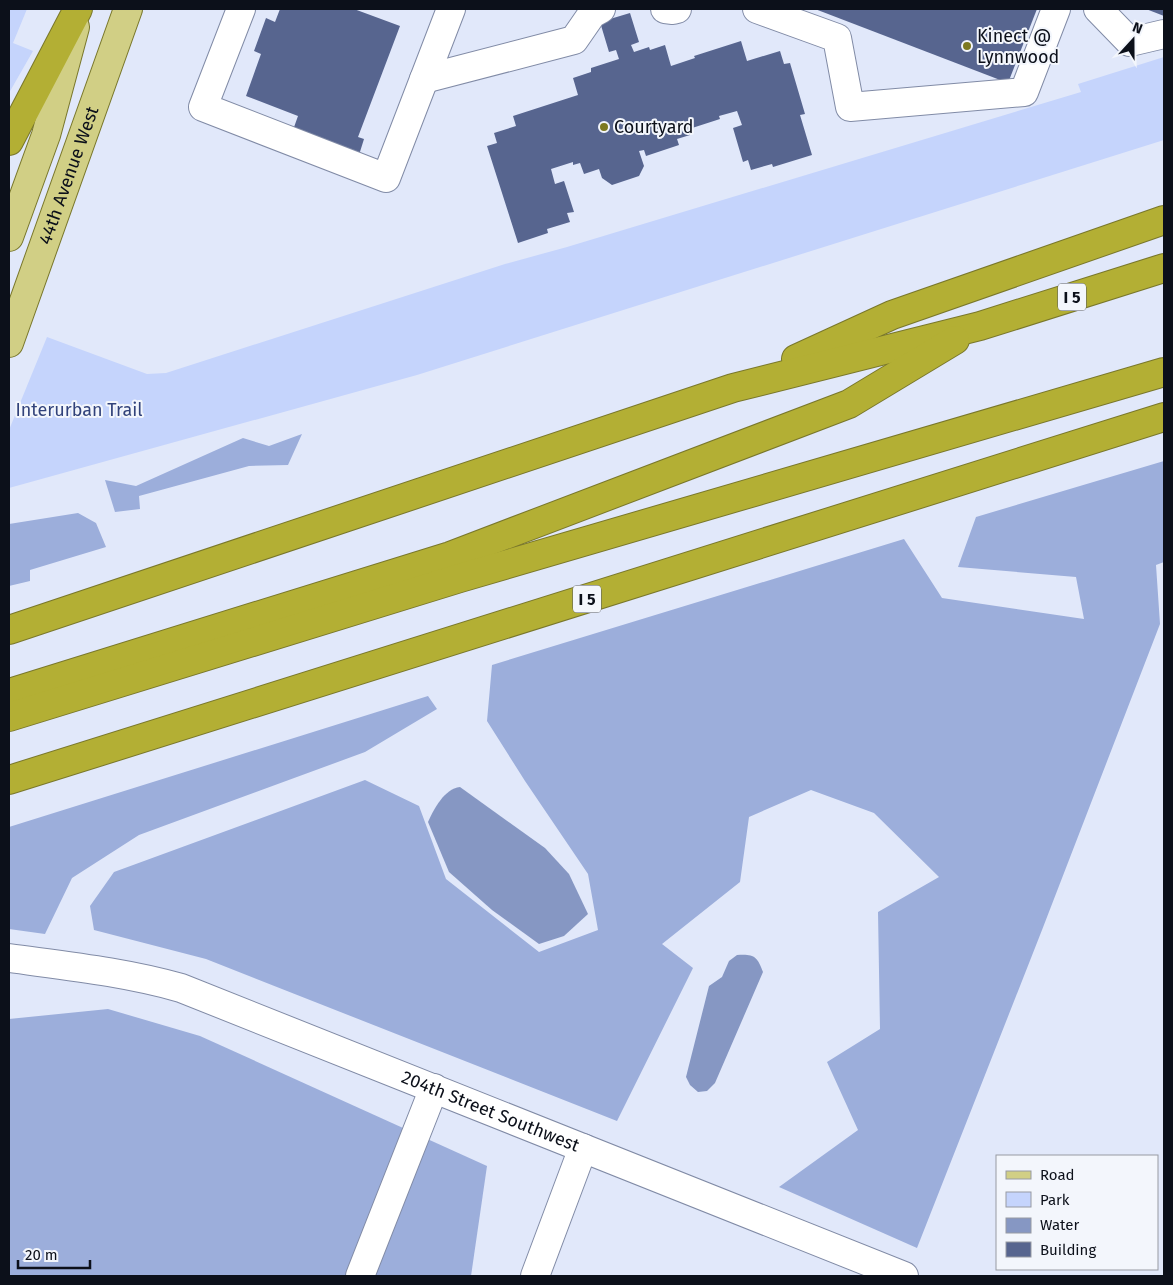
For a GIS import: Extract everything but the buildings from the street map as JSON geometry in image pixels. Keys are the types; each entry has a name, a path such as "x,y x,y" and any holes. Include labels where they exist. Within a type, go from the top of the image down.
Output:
{"highway":[{"path":"9,140 79,9"},
{"path":"733,388 892,315 1164,220"},
{"name":"I 5","path":"9,630 733,388 980,326 1164,268"},
{"path":"9,701 450,556 849,404 980,326"},
{"path":"9,701 469,575 1164,372"},
{"name":"I 5","path":"9,780 1164,417"}],"main road":[{"name":"44th Avenue West","path":"9,237 46,135 79,9"},
{"name":"44th Avenue West","path":"9,342 128,9"}],"street":[{"path":"241,9 203,107 386,178 450,9"},
{"path":"424,79 574,40 592,14 601,9"},
{"path":"666,9 677,9"},
{"path":"757,9 837,38 850,107 1024,92 1056,9"},
{"path":"1098,9 1130,42 1164,34"},
{"name":"204th Street Southwest","path":"9,958 116,972 182,988 904,1276"},
{"name":"204th Street Southwest","path":"9,976 32,970 71,966"},
{"path":"360,1276 434,1088"},
{"path":"535,1276 583,1148"}],"green space":[{"path":"9,9 27,9 13,43 33,51 9,93"},
{"name":"Interurban Trail","path":"1164,57 1164,140 417,375 9,488 9,430 47,337 147,374 166,373 505,264 1081,92 1078,84"}],"shaded area":[{"path":"302,434 288,465 249,466 139,496 140,509 115,512 105,480 136,486 243,438 269,446"},
{"path":"1164,461 1164,562 1156,565 1160,624 917,1248 779,1187 858,1130 827,1062 880,1029 878,912 939,877 874,813 811,790 749,817 740,882 662,944 693,968 617,1121 206,959 94,930 90,906 114,872 365,780 419,806 446,879 539,952 598,930 588,874 487,721 492,665 904,539 942,598 1084,619 1076,577 958,567 976,517"},
{"path":"78,513 96,523 106,547 30,570 30,581 9,586 9,524"},
{"path":"428,696 437,709 365,752 139,835 72,878 45,934 9,929 9,827"},
{"path":"108,1009 200,1036 487,1166 471,1276 9,1276 9,1019"}],"water":[{"path":"460,787 545,848 569,874 588,914 564,936 539,944 492,910 449,872 428,822 444,796 449,791"},
{"path":"737,955 754,957 759,962 763,972 715,1083 707,1091 698,1092 690,1085 686,1077 709,986 722,977 729,961"}],"place":[{"name":"Kinect @ Lynnwood","path":"967,46"},
{"name":"Courtyard","path":"604,127"}]}
